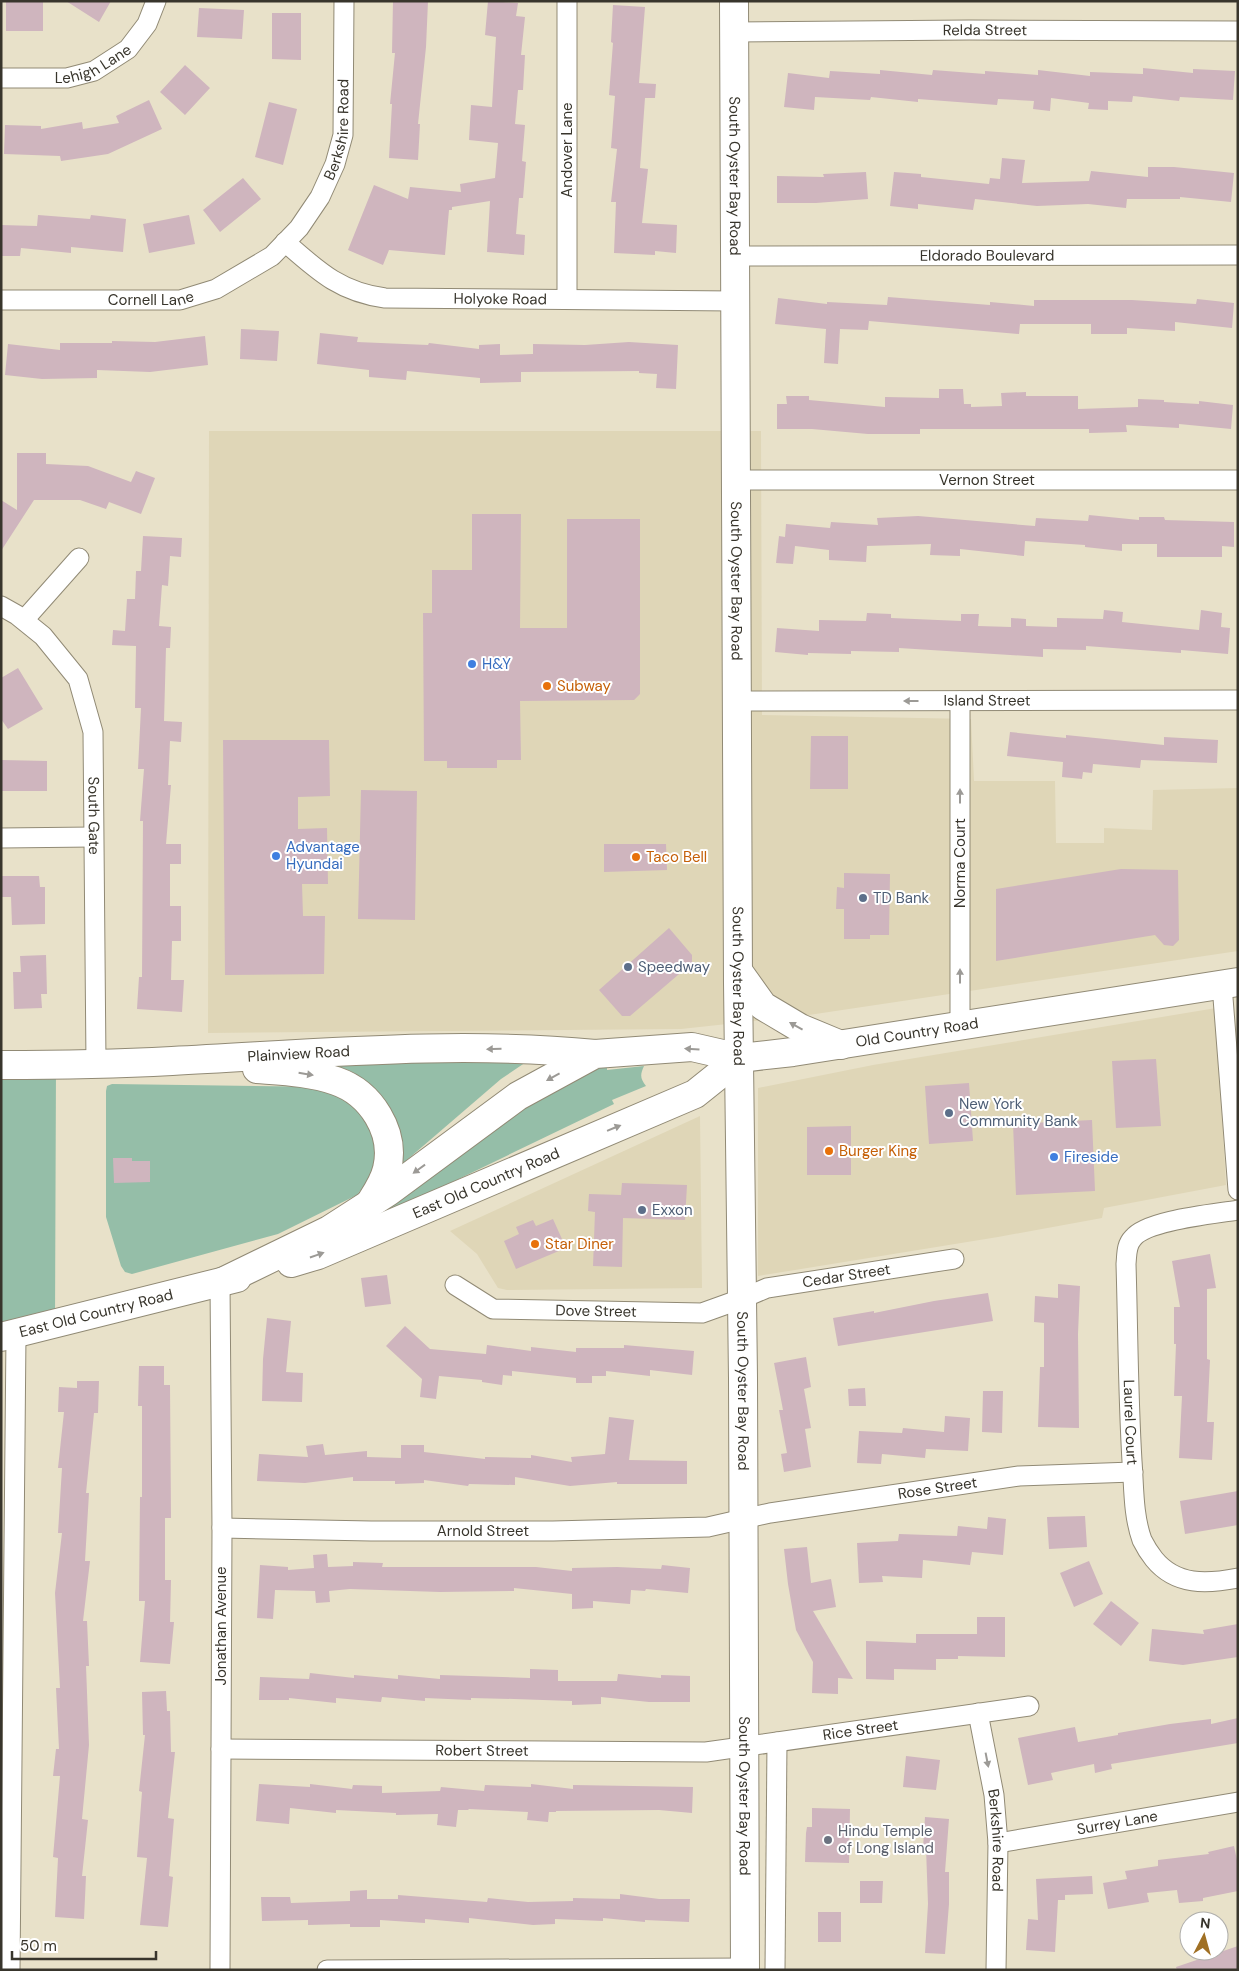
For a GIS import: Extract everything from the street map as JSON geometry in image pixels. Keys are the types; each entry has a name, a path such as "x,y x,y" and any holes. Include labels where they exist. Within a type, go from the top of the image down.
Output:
{"main road":[{"name":"South Oyster Bay Road","path":"734,1 738,971 743,1274 741,1299 744,1378 745,1969"},
{"path":"738,971 763,1006 800,1028 841,1045"},
{"name":"Old Country Road","path":"596,1054 692,1047 740,1058 841,1045 960,1025 1158,996 1230,983"},
{"name":"Plainview Road","path":"1,1065 171,1061 340,1050 542,1049 596,1054"},
{"name":"East Old Country Road","path":"220,1283 329,1230 370,1203 518,1096 596,1054"},
{"name":"East Old Country Road","path":"8,1336 220,1283 318,1255 695,1094 740,1058"},
{"path":"171,1061 306,1074 335,1080 358,1093 368,1101 377,1114 387,1140 389,1157 382,1184 370,1203"}],"street":[{"name":"Lehigh Lane","path":"1,78 67,78 94,71 128,49 148,24 156,1"},
{"name":"Berkshire Road","path":"285,242 299,228 320,197 335,164 343,135 344,1"},
{"name":"Andover Lane","path":"567,1 567,298"},
{"name":"Relda Street","path":"734,32 959,30 1238,31"},
{"name":"Holyoke Road","path":"285,242 321,274 342,286 364,295 385,298 426,300 567,298 734,300"},
{"name":"Cornell Lane","path":"1,300 180,300 216,289 272,256 285,242"},
{"name":"Eldorado Boulevard","path":"736,256 1238,255"},
{"name":"Vernon Street","path":"736,480 1238,480"},
{"path":"24,620 79,558"},
{"name":"South Gate","path":"1,606 24,620 44,636 78,679 93,732 96,1063"},
{"name":"Island Street","path":"738,701 1238,700"},
{"name":"Norma Court","path":"960,701 960,1025"},
{"path":"1,838 93,837"},
{"path":"1230,983 1238,1190"},
{"name":"Laurel Court","path":"1238,1210 1173,1221 1148,1228 1134,1236 1128,1246 1126,1264 1133,1472 1135,1504 1142,1540 1154,1559 1168,1572 1189,1580 1212,1583 1238,1578"},
{"name":"Cedar Street","path":"741,1299 767,1288 954,1259"},
{"name":"Jonathan Avenue","path":"220,1283 222,1528 220,1970"},
{"name":"Dove Street","path":"455,1285 493,1309 702,1313 741,1299"},
{"path":"8,1336 10,1970"},
{"name":"Rose Street","path":"743,1520 770,1513 1019,1476 1133,1472"},
{"name":"Arnold Street","path":"222,1528 370,1531 553,1531 708,1527 743,1520"},
{"name":"Rice Street","path":"744,1746 1029,1706"},
{"name":"Berkshire Road","path":"978,1712 994,1795 998,1843 996,1970"},
{"path":"775,1970 777,1742"},
{"name":"Robert Street","path":"221,1749 706,1752 744,1746"},
{"name":"Surrey Lane","path":"998,1843 1238,1802"},
{"path":"328,1970 745,1969"}],"shaded area":[{"path":"209,431 761,431 762,715 971,719 974,781 1055,781 1056,843 1104,843 1104,828 1152,830 1153,790 1238,788 1238,951 802,1016 681,1029 208,1033"},
{"path":"1216,1008 1226,1185 1104,1208 1102,1218 758,1276 758,1088 873,1065"},
{"path":"700,1116 702,1288 507,1290 498,1288 477,1254 450,1231"}],"green space":[{"path":"538,1054 501,1079 401,1165 396,1137 388,1112 374,1090 364,1080 349,1070 322,1064"},
{"path":"56,1065 55,1324 1,1337 1,1066"},
{"path":"607,1066 607,1070 644,1066 641,1076 646,1086 612,1100 614,1104 390,1212 385,1204 464,1145 574,1075"},
{"path":"112,1084 334,1087 370,1121 376,1148 374,1173 357,1195 278,1234 132,1274 125,1272 121,1266 106,1217 106,1091 107,1086"}],"building":[{"path":"6,1 43,1 43,31 6,31"},
{"path":"66,1 111,1 99,22"},
{"path":"393,1 428,1 426,47 418,124 420,124 418,160 389,158 392,104 390,104 395,53 392,53"},
{"path":"488,1 518,3 516,16 525,17 521,55 525,55 523,90 518,90 515,124 525,125 522,161 526,162 523,198 519,198 516,234 525,235 524,255 487,252 490,201 452,207 452,210 449,210 445,255 389,250 383,265 348,250 374,185 408,199 410,187 461,192 460,184 495,178 498,143 469,140 471,105 492,107 496,37 485,35"},
{"path":"613,5 645,7 639,83 656,84 655,98 645,98 640,168 648,169 642,223 677,225 676,253 655,251 655,255 614,253 616,202 611,202 617,149 611,148 615,96 609,95 613,43 611,42"},
{"path":"199,8 244,10 242,39 197,37"},
{"path":"272,13 301,13 301,60 272,59"},
{"path":"185,65 210,88 185,115 160,92"},
{"path":"1143,68 1193,73 1193,69 1235,71 1233,100 1180,97 1179,101 1133,96 1132,102 1108,101 1108,110 1088,109 1089,103 1051,98 1050,111 1033,109 1034,101 998,99 997,105 918,99 918,102 871,97 870,100 815,97 814,110 784,107 788,73 829,78 830,71 880,74 880,70 932,75 933,70 985,74 985,71 1038,75 1038,70 1090,76 1090,72 1143,74"},
{"path":"149,100 162,129 108,154 61,161 60,156 4,154 5,125 41,126 41,129 82,122 83,129 119,123 116,116"},
{"path":"269,102 297,109 283,165 255,157"},
{"path":"1002,158 1025,160 1022,183 1089,181 1091,171 1148,177 1148,167 1174,167 1234,173 1231,202 1180,197 1180,199 1127,199 1126,208 1088,204 1037,206 975,199 973,210 918,204 918,209 890,206 894,172 921,174 921,177 989,184 990,178 1000,179"},
{"path":"866,172 868,199 816,203 777,203 777,176 824,177 823,174"},
{"path":"243,178 261,199 220,232 203,210"},
{"path":"38,215 90,219 91,215 126,219 123,252 71,247 71,253 21,248 20,256 1,256 1,225 37,226"},
{"path":"189,215 195,244 149,253 143,224"},
{"path":"888,297 990,305 990,302 1034,306 1034,300 1132,300 1196,304 1197,299 1234,303 1232,328 1175,322 1175,331 1127,328 1127,334 1091,334 1091,324 1020,324 1019,334 869,321 868,330 840,329 838,364 824,363 826,329 775,324 778,298 827,304 827,302 887,305"},
{"path":"241,329 279,331 277,361 240,359"},
{"path":"320,333 358,337 357,342 428,345 429,343 479,349 479,345 500,344 500,355 533,354 533,344 585,345 629,342 678,345 676,389 656,388 657,374 639,373 639,371 521,372 521,382 480,383 480,378 407,371 406,380 369,377 369,370 317,364"},
{"path":"205,336 208,365 150,372 97,370 97,378 42,379 5,375 8,344 60,350 60,343 155,342"},
{"path":"939,389 963,389 964,404 971,404 971,407 1002,406 1001,393 1026,392 1026,396 1078,396 1078,409 1138,407 1138,399 1199,404 1199,401 1233,405 1231,429 1179,424 1179,428 1126,425 1127,432 1089,433 1089,429 920,429 920,434 868,434 812,429 777,429 777,404 787,404 786,396 809,396 809,400 885,407 885,397 939,398"},
{"path":"17,453 46,453 46,464 88,466 131,482 136,471 155,478 141,514 109,502 106,509 80,500 34,500 1,551 1,500 17,510"},
{"path":"472,514 521,514 520,628 567,628 567,519 640,519 640,694 634,700 520,701 521,760 497,760 497,768 447,768 447,761 424,761 423,613 432,613 432,570 472,570"},
{"path":"1089,515 1139,520 1139,517 1164,517 1165,520 1234,522 1234,547 1222,546 1222,557 1157,557 1157,544 1122,544 1122,551 1085,547 1085,545 1025,541 1024,556 960,549 960,556 930,555 931,544 867,546 866,562 829,560 829,550 795,546 793,564 776,563 779,536 785,537 786,524 830,528 831,522 878,525 877,518 918,516 1035,526 1036,518 1088,521"},
{"path":"143,536 182,538 181,557 170,556 168,586 162,585 159,626 171,627 170,648 166,648 164,721 182,722 181,742 170,741 168,785 171,785 166,844 181,844 181,864 170,864 170,906 181,906 181,941 172,941 171,980 184,980 182,1012 137,1009 139,977 142,977 143,821 140,821 144,769 138,769 141,708 135,708 136,646 112,645 113,630 125,631 127,599 135,599 136,571 141,571"},
{"path":"1104,610 1123,612 1122,622 1199,630 1201,610 1222,613 1221,627 1230,628 1228,654 1181,650 1181,653 1086,646 1086,650 1043,649 1043,657 899,648 899,652 851,651 851,654 808,653 808,655 775,652 777,628 819,631 819,620 866,621 867,613 891,614 891,618 961,621 961,614 979,614 978,626 1011,627 1011,618 1026,619 1026,626 1057,627 1057,618 1103,619"},
{"path":"18,668 43,709 8,729 1,719 1,678"},
{"path":"1010,732 1066,738 1066,735 1164,745 1164,737 1218,740 1217,763 1141,760 1140,768 1093,764 1092,773 1083,772 1082,779 1062,777 1063,762 1007,756"},
{"path":"811,736 848,736 848,789 810,789"},
{"name":"Advantage Hyundai","path":"223,740 329,740 330,796 298,797 298,829 327,828 328,884 302,884 303,916 325,916 324,974 225,975"},
{"path":"2,760 47,761 47,791 2,791"},
{"path":"361,790 417,791 415,920 358,919"},
{"name":"Taco Bell","path":"604,844 666,844 667,870 604,872"},
{"path":"1121,869 1178,870 1179,940 1173,946 1164,945 1155,935 996,961 996,889"},
{"name":"TD Bank","path":"844,873 890,874 889,935 870,935 870,939 844,939 844,909 836,909 837,887 844,888"},
{"path":"1,876 39,876 40,887 45,887 45,924 12,925 11,897 1,897"},
{"path":"669,928 692,955 692,963 630,1016 622,1016 599,990"},
{"path":"46,955 47,994 41,994 42,1008 14,1009 13,972 21,972 20,956"},
{"path":"1156,1059 1161,1126 1116,1128 1112,1061"},
{"name":"New York Community Bank","path":"969,1083 973,1141 929,1144 925,1086"},
{"name":"Fireside","path":"1092,1120 1095,1191 1016,1195 1013,1124"},
{"name":"Burger King","path":"851,1126 851,1175 807,1175 807,1127"},
{"path":"113,1158 132,1158 132,1161 150,1161 150,1182 114,1183"},
{"path":"622,1183 687,1185 685,1220 623,1218 622,1267 593,1266 595,1212 588,1211 589,1194 621,1195"},
{"name":"Star Diner","path":"553,1219 566,1248 516,1269 504,1241 519,1234 516,1227 533,1220 536,1226"},
{"path":"1210,1254 1216,1288 1207,1289 1207,1359 1210,1360 1207,1422 1214,1422 1212,1460 1179,1458 1182,1396 1174,1396 1176,1344 1174,1344 1174,1307 1180,1307 1172,1261"},
{"path":"387,1275 391,1304 365,1307 361,1278"},
{"path":"1058,1284 1080,1286 1078,1334 1079,1428 1038,1427 1040,1367 1044,1367 1044,1323 1034,1322 1035,1296 1058,1298"},
{"path":"988,1293 993,1321 838,1346 833,1318 874,1311 874,1313"},
{"path":"267,1318 291,1321 286,1372 303,1373 302,1402 262,1401 263,1359"},
{"path":"405,1326 430,1349 486,1354 487,1345 531,1351 531,1347 576,1352 576,1348 624,1348 624,1345 694,1351 692,1375 650,1370 650,1376 606,1371 606,1376 592,1376 592,1383 576,1383 576,1378 512,1371 512,1376 503,1375 502,1385 482,1382 482,1380 439,1376 436,1399 420,1397 422,1379 386,1346"},
{"path":"806,1357 811,1387 804,1389 811,1428 805,1429 811,1467 784,1472 781,1454 787,1453 779,1410 783,1410 774,1363"},
{"path":"139,1366 164,1366 164,1385 170,1385 171,1518 165,1518 165,1580 171,1580 170,1622 174,1622 170,1664 140,1662 145,1601 139,1601 142,1406 138,1406"},
{"path":"77,1381 99,1381 98,1413 94,1413 86,1493 89,1493 85,1561 90,1561 83,1621 87,1621 89,1666 86,1666 89,1745 82,1819 88,1820 82,1876 86,1876 84,1919 55,1917 58,1858 53,1857 60,1776 53,1776 56,1749 59,1749 56,1688 60,1688 55,1593 62,1533 58,1533 62,1468 58,1468 64,1412 58,1412 59,1387 77,1388"},
{"path":"865,1388 866,1406 849,1406 848,1389"},
{"path":"983,1391 1003,1391 1002,1433 982,1432"},
{"path":"945,1416 970,1418 968,1451 926,1449 925,1458 882,1454 881,1464 857,1463 859,1431 902,1433 903,1428 944,1432"},
{"path":"609,1417 634,1420 629,1460 687,1461 687,1484 617,1484 617,1482 570,1486 515,1477 515,1485 469,1484 468,1486 424,1480 424,1483 395,1484 395,1481 353,1481 353,1477 305,1483 257,1481 259,1454 308,1457 306,1446 323,1444 325,1455 367,1451 367,1457 401,1458 401,1445 424,1445 424,1452 485,1459 485,1457 531,1458 531,1455 572,1462 571,1457 605,1454"},
{"path":"1238,1491 1238,1525 1185,1534 1180,1501"},
{"path":"1085,1516 1087,1547 1049,1549 1047,1517"},
{"path":"988,1517 1006,1519 1003,1555 972,1552 970,1565 923,1560 922,1578 882,1576 883,1582 859,1583 857,1543 898,1541 899,1534 957,1536 958,1526 987,1529"},
{"path":"807,1547 811,1583 831,1579 836,1607 813,1611 853,1679 838,1678 838,1694 812,1693 813,1662 796,1630 784,1549"},
{"path":"327,1554 328,1567 353,1566 353,1562 383,1563 382,1567 536,1567 572,1571 572,1568 617,1567 661,1569 662,1565 690,1568 688,1593 646,1589 645,1591 631,1590 630,1604 593,1601 593,1608 572,1609 572,1594 514,1588 514,1591 440,1592 350,1589 329,1591 330,1602 316,1603 315,1591 275,1590 273,1619 257,1618 260,1565 288,1567 288,1570 314,1568 313,1555"},
{"path":"1089,1561 1103,1594 1074,1607 1060,1573"},
{"path":"1111,1601 1139,1623 1121,1646 1093,1624"},
{"path":"977,1617 1005,1617 1005,1657 958,1656 958,1659 936,1659 936,1670 894,1669 894,1680 866,1679 866,1641 916,1643 916,1634 977,1634"},
{"path":"1238,1624 1238,1657 1183,1665 1149,1661 1152,1629 1204,1634 1203,1630"},
{"path":"530,1669 558,1670 558,1681 617,1681 618,1674 661,1678 661,1675 690,1676 690,1702 649,1702 601,1697 601,1704 572,1705 572,1701 471,1698 471,1700 425,1698 425,1701 382,1697 381,1702 336,1698 336,1703 289,1698 289,1700 259,1700 260,1677 309,1679 310,1673 354,1678 354,1675 398,1679 398,1675 440,1679 440,1675 530,1678"},
{"path":"166,1691 167,1711 170,1711 171,1752 175,1752 168,1818 174,1819 169,1876 173,1877 168,1927 140,1925 147,1858 137,1857 142,1792 139,1791 145,1735 143,1735 142,1692"},
{"path":"1238,1718 1238,1743 1111,1764 1112,1769 1095,1773 1094,1764 1051,1773 1053,1780 1028,1785 1018,1738 1075,1727 1078,1742 1170,1724 1211,1719 1211,1724"},
{"path":"906,1756 940,1760 936,1790 903,1787"},
{"path":"259,1784 310,1787 310,1784 352,1789 353,1785 382,1786 382,1793 440,1791 441,1787 484,1791 485,1785 531,1787 531,1784 573,1789 573,1785 693,1787 692,1813 659,1810 556,1811 549,1812 548,1822 527,1820 528,1812 469,1809 458,1810 456,1827 437,1825 438,1814 396,1815 396,1813 336,1810 336,1813 290,1808 289,1824 256,1821"},
{"name":"Hindu Temple of Long Island","path":"812,1808 850,1809 849,1863 805,1862 806,1833 807,1827 812,1827"},
{"path":"925,1817 949,1819 945,1872 949,1872 949,1904 945,1954 925,1953 928,1904 926,1848 923,1848"},
{"path":"1234,1846 1238,1865 1238,1891 1203,1898 1203,1901 1179,1903 1177,1890 1147,1893 1149,1902 1108,1909 1103,1883 1127,1879 1125,1871 1158,1866 1158,1860 1209,1854 1208,1852"},
{"path":"1092,1876 1093,1894 1065,1895 1065,1900 1058,1900 1055,1952 1026,1950 1028,1919 1038,1920 1036,1879"},
{"path":"860,1881 883,1881 882,1903 860,1903"},
{"path":"367,1890 367,1899 398,1899 398,1895 487,1902 488,1898 528,1902 573,1901 573,1898 620,1899 620,1894 659,1899 690,1899 689,1922 645,1920 645,1922 603,1918 603,1921 555,1919 555,1924 533,1925 469,1918 469,1923 425,1919 425,1923 380,1920 380,1927 350,1927 350,1924 308,1925 308,1920 262,1921 261,1897 290,1897 291,1903 350,1901 350,1891"},
{"path":"818,1912 841,1912 841,1942 818,1942"},
{"path":"1238,1946 1238,1970 1177,1970 1176,1967 1194,1961 1229,1961 1229,1949"}],"place":[{"name":"H&Y","path":"472,664"},
{"name":"Subway","path":"547,686"},
{"name":"Advantage Hyundai","path":"276,856"},
{"name":"Taco Bell","path":"636,857"},
{"name":"TD Bank","path":"863,898"},
{"name":"Speedway","path":"628,967"},
{"name":"New York Community Bank","path":"949,1113"},
{"name":"Burger King","path":"829,1151"},
{"name":"Fireside","path":"1054,1157"},
{"name":"Exxon","path":"642,1210"},
{"name":"Star Diner","path":"535,1244"},
{"name":"Hindu Temple of Long Island","path":"828,1840"}]}
